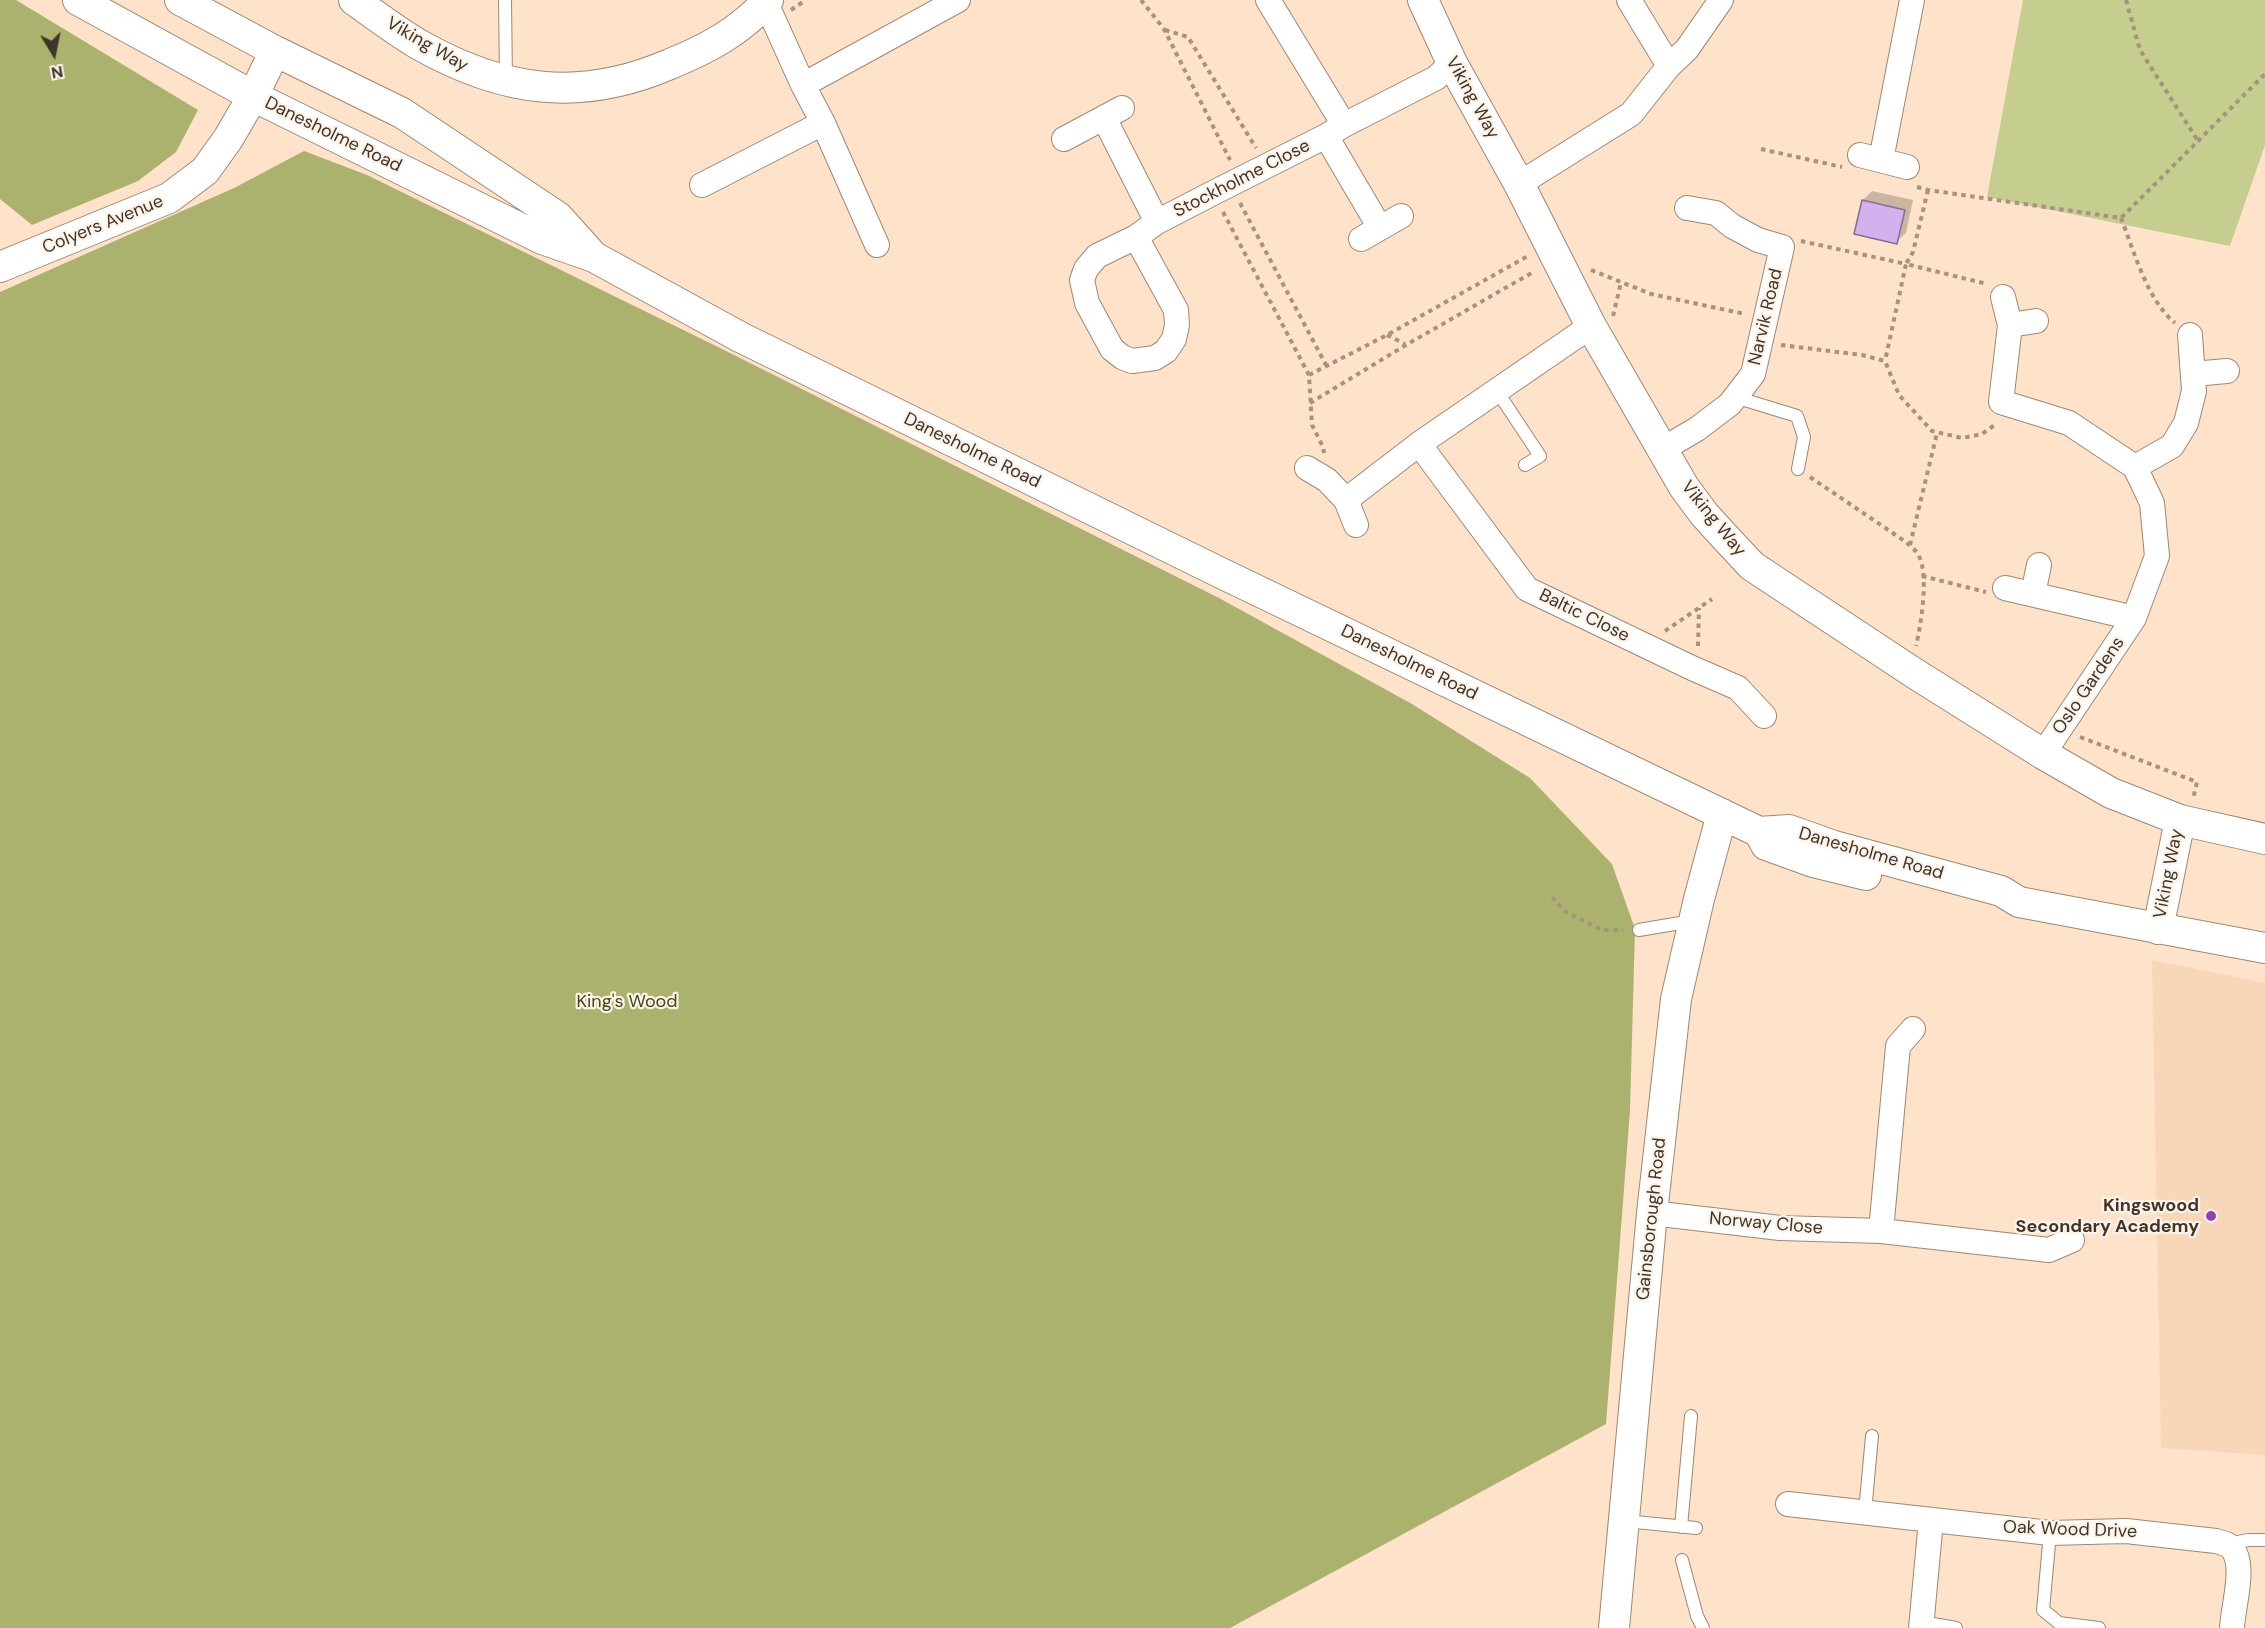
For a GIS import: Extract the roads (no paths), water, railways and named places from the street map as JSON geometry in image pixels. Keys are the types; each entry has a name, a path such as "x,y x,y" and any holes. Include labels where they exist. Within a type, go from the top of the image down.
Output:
{"street":[{"name":"Danesholme Road","path":"78,0 253,96 542,239 594,257 740,337 1223,574 1759,832 1790,830 1834,846 2001,891 2019,902 2265,948"},
{"name":"Danesholme Road","path":"180,0 275,51 402,113 558,217 594,257"},
{"name":"Viking Way","path":"354,0 416,43 449,61 477,73 506,81 557,89 602,85 650,73 703,51 739,28 767,1"},
{"path":"803,85 958,0"},
{"name":"Stockholme Close","path":"1268,0 1335,130 1380,228"},
{"name":"Viking Way","path":"1424,0 1452,63 1519,184 1591,326 1684,487 1704,513 1752,566 1914,673 2052,742 2110,793 2184,820 2265,839"},
{"path":"1629,0 1669,66"},
{"path":"1519,184 1631,114 1669,66 1687,49 1721,0"},
{"path":"1908,176 1863,161 1912,0"},
{"path":"767,1 877,245"},
{"name":"Colyers Avenue","path":"1,265 169,198 205,171 228,139 275,51"},
{"name":"Stockholme Close","path":"1136,237 1176,310 1177,325 1174,339 1166,351 1155,358 1132,361 1112,349 1087,303 1082,280 1086,269 1096,256 1136,237 1157,222 1436,78 1452,63"},
{"name":"Stockholme Close","path":"1064,140 1113,113 1157,222"},
{"path":"702,185 823,123"},
{"name":"Narvik Road","path":"1663,448 1697,429 1735,397 1753,374 1782,247 1758,240 1732,226 1716,213 1687,208"},
{"path":"2003,297 2010,325 2001,402 2069,423 2135,467 2172,446 2186,423 2194,391 2190,335"},
{"path":"2010,325 2036,321"},
{"path":"1346,500 1419,444 1591,326"},
{"path":"2193,374 2227,371"},
{"name":"Baltic Close","path":"1419,444 1527,589 1738,688 1764,716"},
{"name":"Oslo Gardens","path":"2052,742 2134,618 2157,556 2152,503 2135,467"},
{"path":"1317,474 1346,500 1356,525"},
{"path":"2033,594 2039,565"},
{"name":"Oslo Gardens","path":"2005,588 2134,618"},
{"name":"Gainsborough Road","path":"1614,1628 1652,1213 1676,999 1722,814"},
{"name":"Viking Way","path":"2158,929 2184,820"},
{"path":"1881,1231 1898,1046 1913,1029"},
{"name":"Norway Close","path":"1652,1213 1780,1228 1881,1231 2049,1250 2072,1240"},
{"name":"Oak Wood Drive","path":"1788,1504 2050,1533 2126,1531 2228,1544"},
{"path":"1922,1625 1931,1520"},
{"path":"2228,1544 2235,1552 2238,1569 2232,1628"}],"lane":[{"path":"505,0 506,81"},
{"path":"1497,391 1540,456 1525,465"},
{"path":"1735,397 1797,416 1804,437 1798,469"},
{"path":"1639,930 1694,921"},
{"path":"1681,1527 1691,1416"},
{"path":"1864,1512 1872,1436"},
{"path":"1624,1521 1696,1528"},
{"path":"2050,1533 2043,1610 2059,1625 2099,1628"},
{"path":"2228,1544 2248,1540 2265,1540"},
{"path":"1682,1560 1697,1616 1703,1628"},
{"path":"1922,1625 1956,1628"}],"place":[{"name":"Kingswood Secondary Academy","path":"2211,1216"}],"park label":[{"name":"King's Wood","path":"627,1002"}]}
